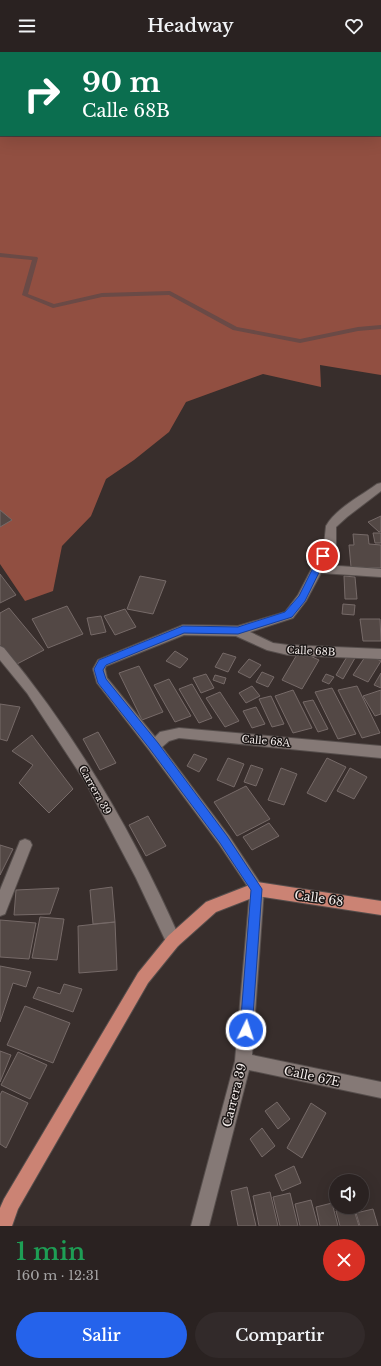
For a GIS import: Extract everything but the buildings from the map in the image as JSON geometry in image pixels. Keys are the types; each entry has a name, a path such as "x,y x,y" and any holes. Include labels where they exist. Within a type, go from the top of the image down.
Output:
{"main road":[{"path":"2,1226 10,1205 143,978 173,940 211,907 257,889"},
{"name":"Calle 68","path":"257,889 381,908"}],"street":[{"path":"238,631 289,615 302,598 330,544 331,526 343,514 381,486"},
{"path":"316,569 381,573"},
{"name":"Calle 68B","path":"154,746 101,680 98,669 102,663 183,630 238,631 271,647 288,650 381,654"},
{"name":"Carrera 39","path":"0,651 31,689 91,779 141,873 173,940"},
{"name":"Calle 68A","path":"154,746 165,736 179,733 381,752"},
{"path":"154,746 224,840 257,889"},
{"path":"0,909 25,845"},
{"name":"Carrera 39","path":"200,1226 243,1062 257,889"},
{"name":"Calle 67E","path":"243,1062 381,1090"}],"shaded area":[{"path":"0,136 381,136 381,375 320,365 321,387 263,374 186,402 169,432 134,460 106,479 91,516 62,546 53,591 25,601 0,564"}],"waterway":[{"path":"0,255 35,258 25,295 53,306 102,295 170,293 235,329 300,341 358,329 381,327"}],"route":[{"path":"246,1030 257,889 224,840 154,746 101,680 98,669 102,663 183,630 238,631 289,615 302,598 323,556"}]}
